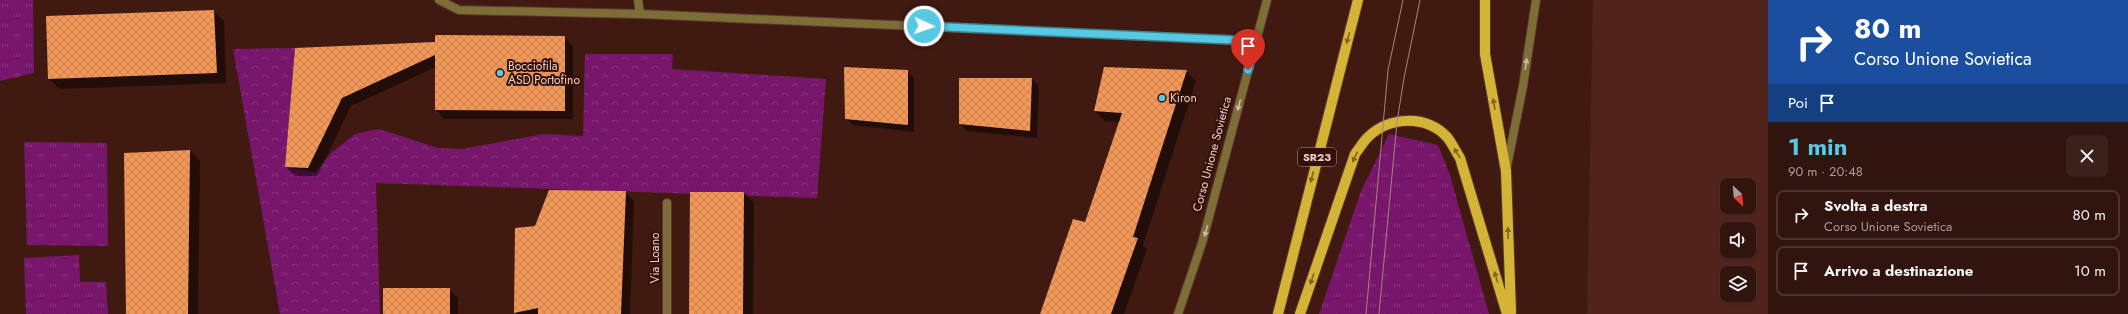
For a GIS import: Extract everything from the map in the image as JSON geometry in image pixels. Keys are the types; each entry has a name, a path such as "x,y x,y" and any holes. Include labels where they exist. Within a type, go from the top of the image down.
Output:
{"main road":[{"name":"SR23","path":"1278,314 1358,0"},
{"path":"1485,0 1485,54 1506,171 1511,314"},
{"path":"1300,314 1355,154 1368,137 1381,129 1397,122 1410,121 1429,124 1447,137 1460,158 1507,314"}],"street":[{"path":"439,0 459,10 640,14 1256,41"},
{"path":"638,0 640,14"},
{"name":"Corso Unione Sovietica","path":"1178,314 1202,244 1267,0"},
{"path":"1506,171 1523,86 1536,0"},
{"name":"Via Loano","path":"667,314 668,203"}],"shaded area":[{"path":"1593,0 1768,0 1768,314 1587,314"}],"green space":[{"path":"0,0 33,0 34,73 0,81"},
{"path":"295,48 285,167 315,172 331,153 355,134 379,129 438,148 462,149 544,134 583,136 585,54 673,54 672,69 826,79 817,198 376,183 380,314 280,314 233,49"},
{"path":"1389,134 1438,145 1450,175 1489,314 1319,314 1361,191"},
{"path":"24,142 107,143 108,246 27,245"},
{"path":"79,255 80,282 106,282 108,314 26,314 24,258"}],"building":[{"path":"214,10 217,73 48,79 46,16"},
{"path":"435,35 565,36 565,111 435,110 435,55 342,98 308,168 285,167 295,48 435,42"},
{"path":"844,67 908,70 908,125 845,119"},
{"path":"1104,67 1187,70 1133,237 1138,238 1111,314 1040,314 1073,219 1085,222 1122,113 1094,111"},
{"path":"959,78 1032,78 1030,131 959,124"},
{"path":"190,150 188,314 126,314 124,153"},
{"path":"549,190 626,191 621,314 538,314 538,308 514,313 515,228 535,226"},
{"path":"690,192 744,192 743,314 689,314"},
{"path":"383,288 450,288 450,314 383,314"}],"tram line":[{"path":"1366,314 1388,70 1403,0"},
{"path":"1379,314 1397,122 1404,78 1420,0"}],"place":[{"name":"Bocciofila ASD Portofino","path":"500,73"},
{"name":"Kìron","path":"1162,98"}],"route":[{"path":"924,26 1256,41 1248,70"}]}
